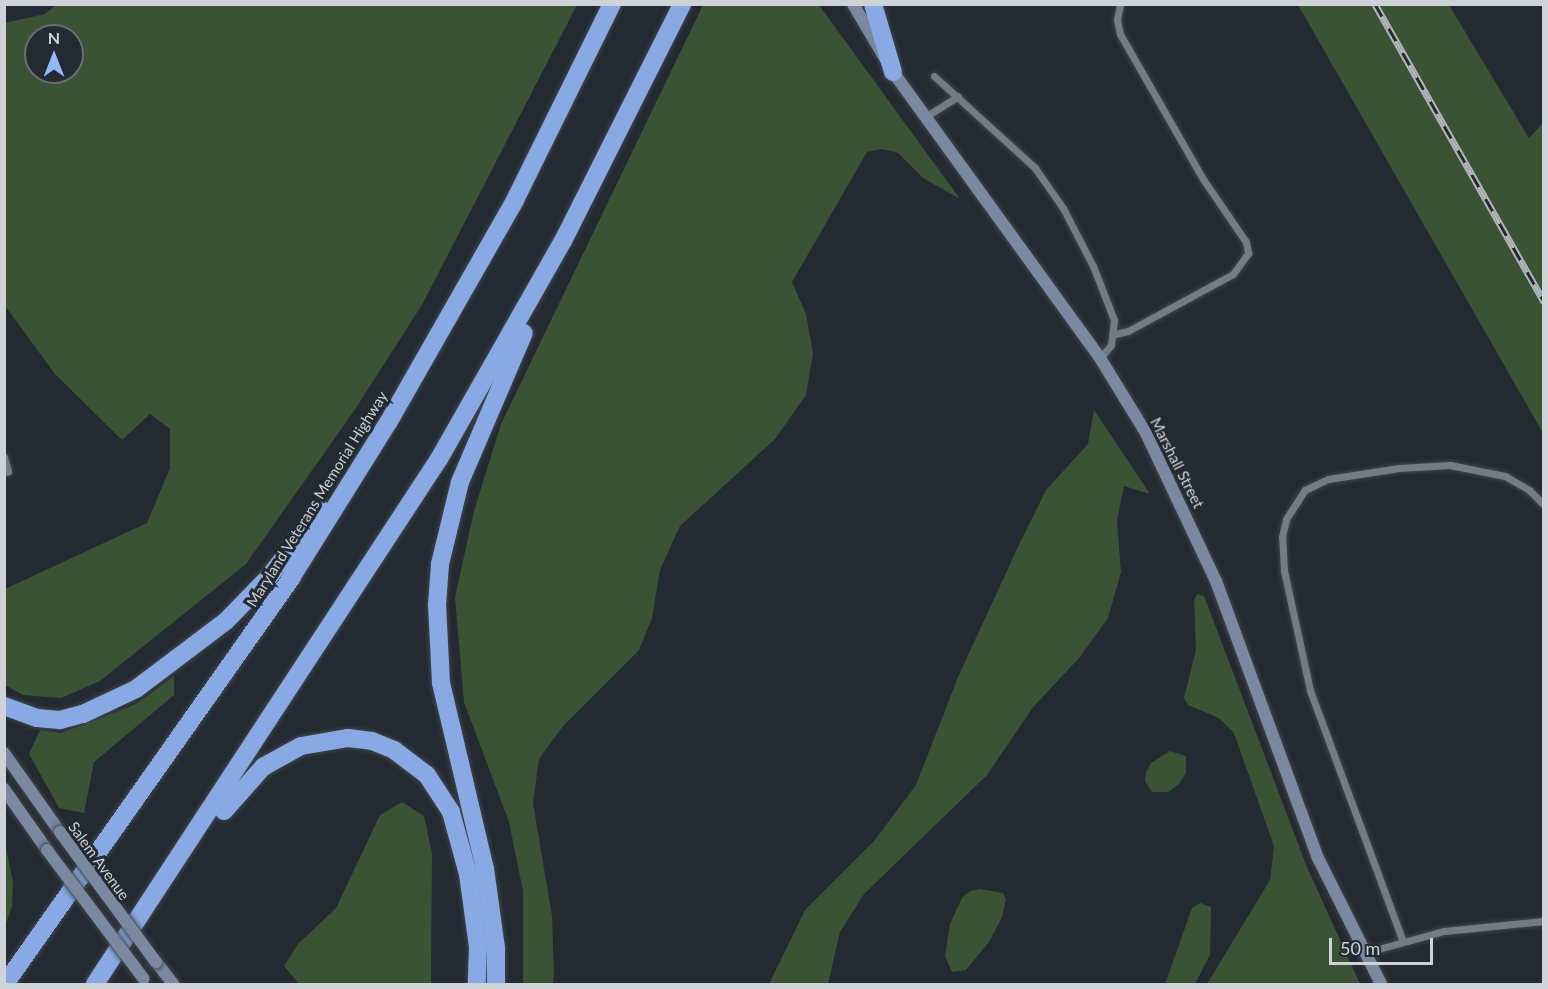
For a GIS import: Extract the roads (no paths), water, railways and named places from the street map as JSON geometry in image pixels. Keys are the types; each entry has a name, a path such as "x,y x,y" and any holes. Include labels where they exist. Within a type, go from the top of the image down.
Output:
{"highway":[{"name":"Maryland Veterans Memorial Highway","path":"5,984 68,899 291,578 388,423 515,200 612,4"},
{"path":"95,984 440,459 563,241 682,4"},
{"path":"873,4 893,72"},
{"path":"496,984 495,938 485,869 441,684 440,564 460,482 563,241"},
{"path":"4,706 37,718 60,720 83,714 136,688 182,657 226,621 269,577 388,423"},
{"path":"146,909 263,767 280,754 326,740 372,741 394,750 427,775 451,812 470,884 478,947 477,984"},
{"path":"4,969 68,899"}],"main road":[{"name":"Marshall Street","path":"853,4 893,72 1100,358 1146,433 1185,509 1318,858 1381,984"},
{"name":"Salem Avenue","path":"4,753 173,984"},
{"path":"4,789 146,982"}],"lane":[{"path":"1115,334 1128,331 1233,274 1248,253 1246,242 1203,178 1124,42 1117,20 1120,4"},
{"path":"934,76 1035,168 1063,208 1093,266 1114,320 1115,334 1100,358"},
{"path":"925,117 958,96"},
{"path":"4,457 8,471 4,472"},
{"path":"1402,939 1307,679 1284,571 1282,537 1286,519 1305,490 1328,479 1430,466 1473,468 1505,476 1529,490 1544,506"},
{"path":"1364,953 1402,939 1544,921"}],"railway":[{"path":"1375,4 1544,302"}]}
